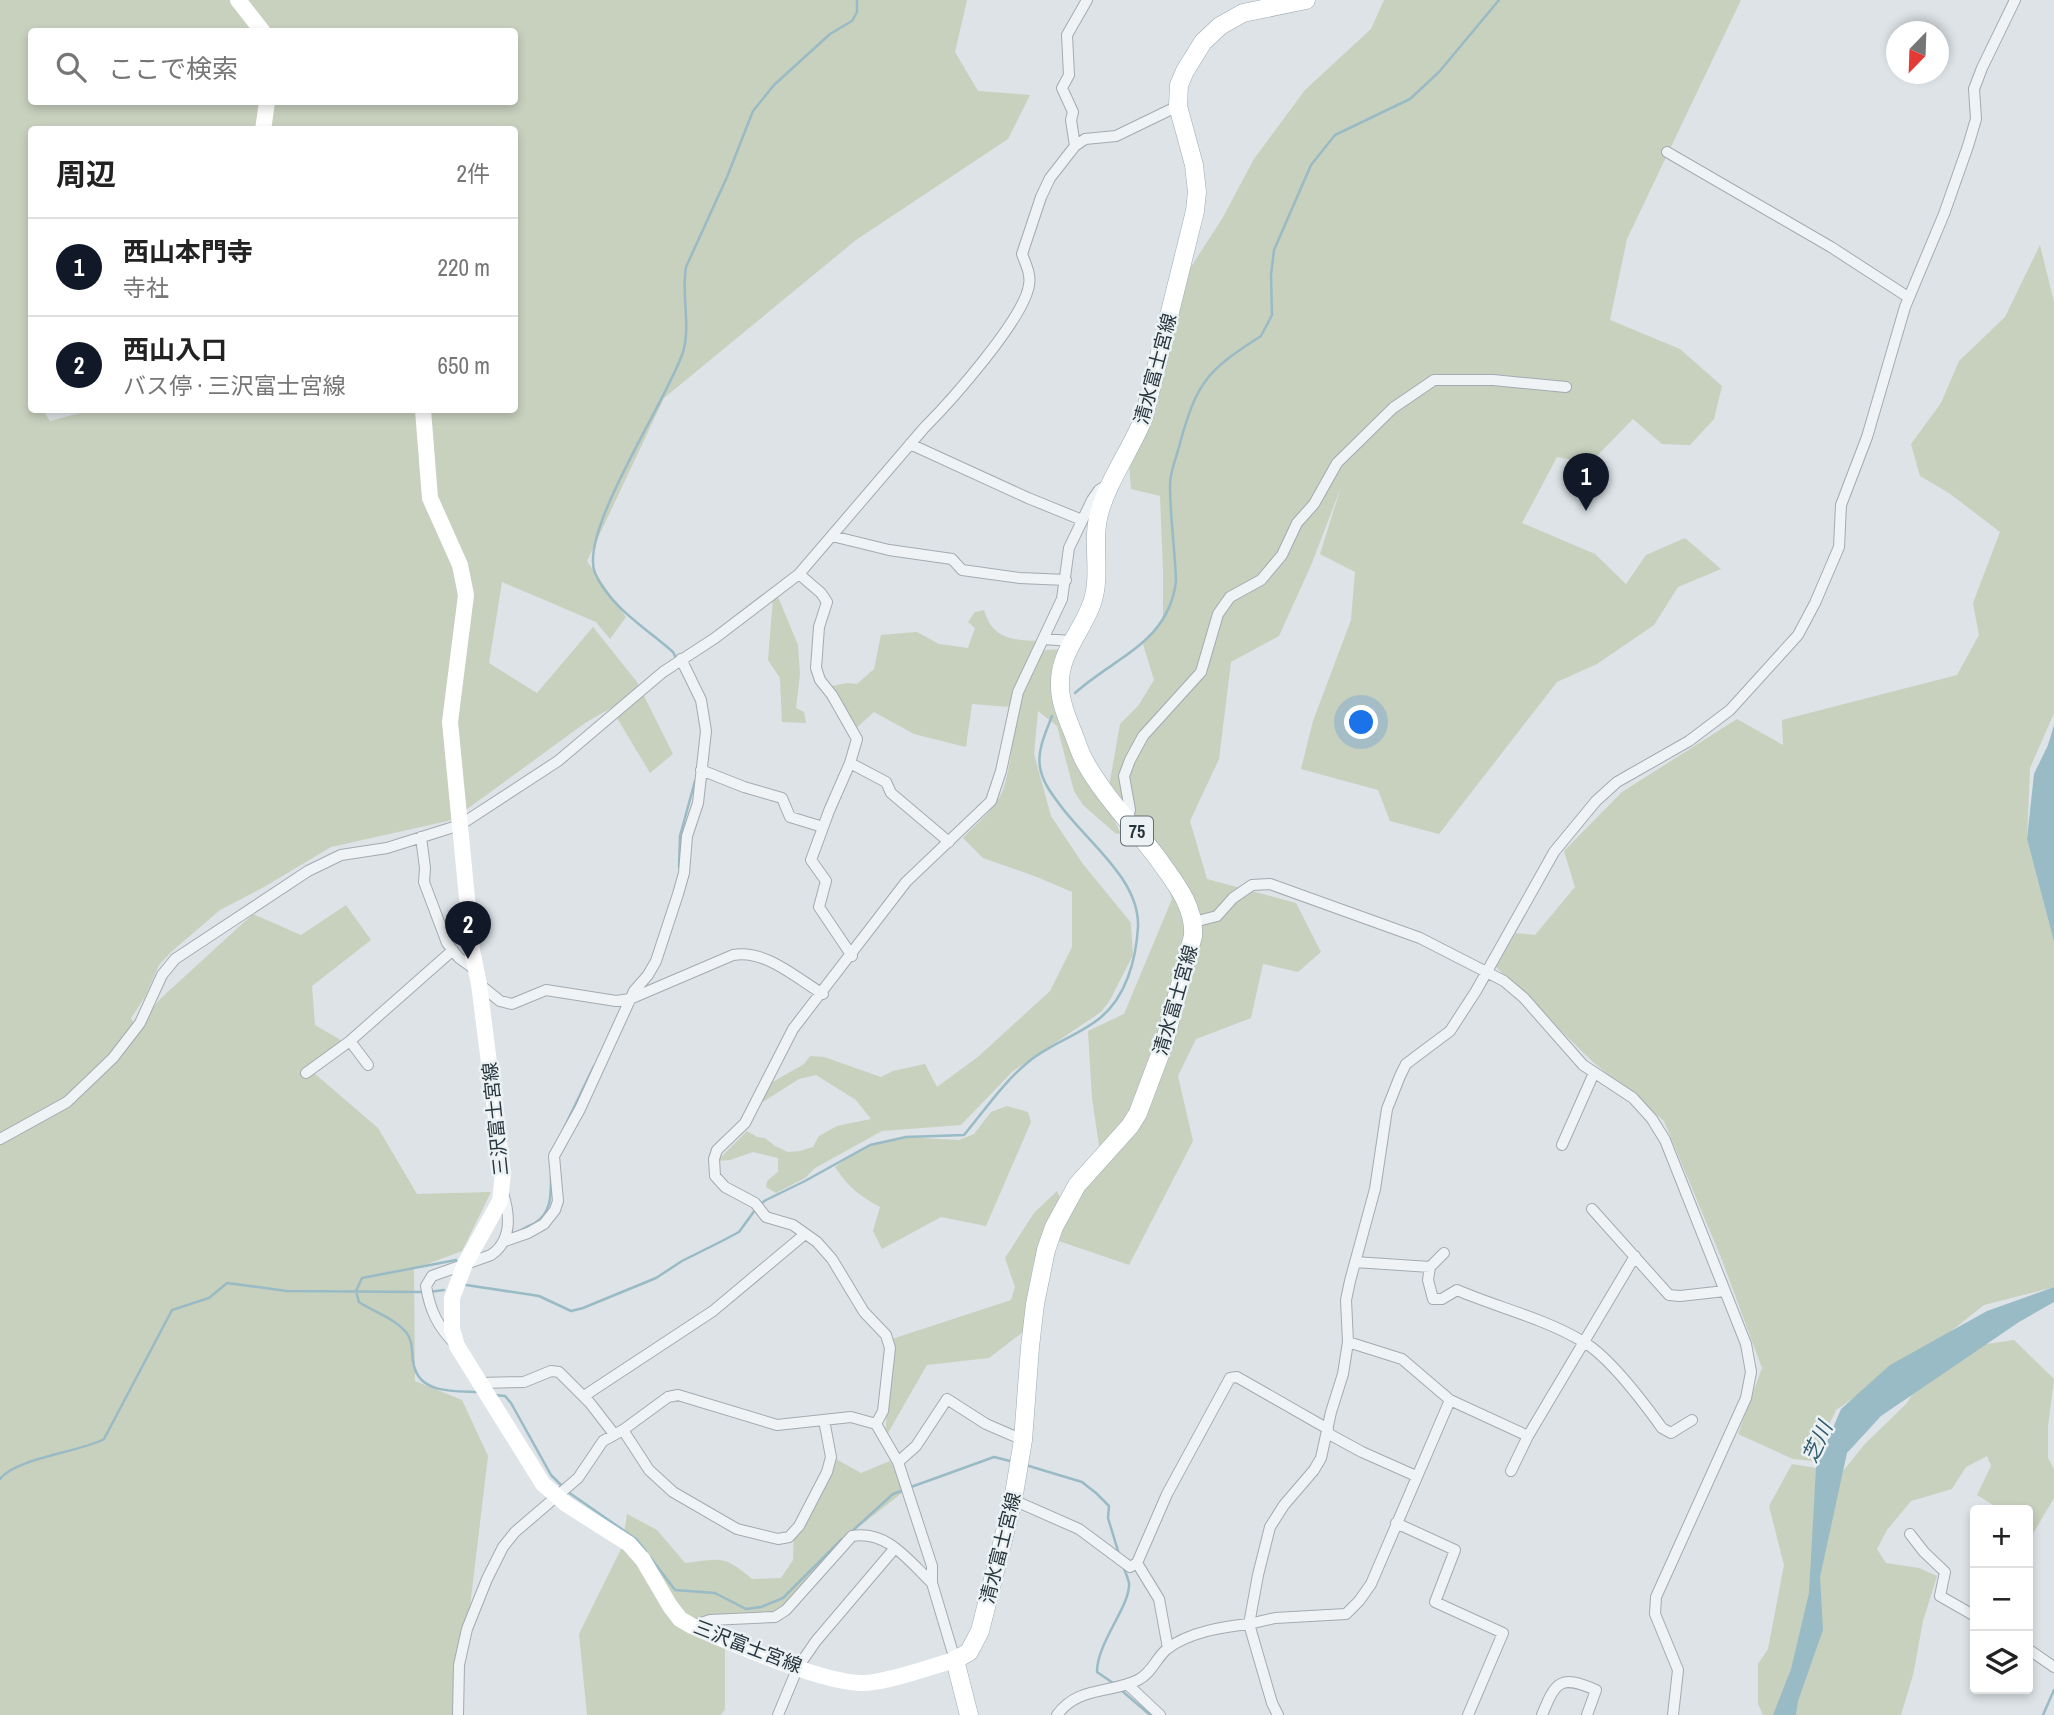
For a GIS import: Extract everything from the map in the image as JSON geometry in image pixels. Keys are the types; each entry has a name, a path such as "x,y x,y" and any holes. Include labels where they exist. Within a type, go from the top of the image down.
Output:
{"main road":[{"path":"238,0 260,28"},
{"name":"清水富士宮線","path":"955,1660 969,1652 980,1631 1013,1500 1023,1440 1035,1304 1046,1250 1077,1185 1130,1126 1147,1095 1192,946 1194,922 1181,890 1084,760 1065,712 1059,687 1061,672 1072,641 1091,607 1096,589 1096,529 1104,499 1144,417 1195,211 1197,192 1194,165 1178,106 1179,85 1203,42 1220,26 1243,13 1306,0"},
{"path":"263,126 266,105"},
{"name":"三沢富士宮線","path":"423,413 430,498 460,565 466,596 450,722 472,950 478,977 503,1173 500,1201 466,1264 452,1298 452,1329 457,1346 543,1484 561,1492 629,1545 643,1560 680,1619 798,1667 845,1681 865,1683 955,1660"},
{"path":"955,1660 969,1715"}],"street":[{"path":"1075,146 1071,120 1073,112 1062,88 1069,75 1067,36 1087,0"},
{"path":"1278,1715 1249,1624 1258,1575 1270,1527 1321,1458 1343,1374 1348,1342 1346,1300 1375,1189 1388,1109 1400,1076 1406,1064 1450,1031 1555,852 1596,801 1617,782 1689,741 1730,710 1798,635 1839,547 1841,505 1867,437 1908,297 1944,214 1976,119 1974,89 2015,0"},
{"path":"0,1139 66,1101 113,1058 140,1023 162,975 175,959 308,871 341,855 387,848 460,825 558,761 677,662 715,638 799,574 943,409 1014,320 1030,283 1022,254 1041,197 1051,178 1075,146 1085,139 1116,136 1178,106"},
{"path":"1667,152 1831,247 1908,297"},
{"path":"1127,819 1130,810 1124,776 1143,736 1201,672 1218,614 1230,597 1261,580 1282,555 1297,523 1314,504 1337,463 1393,408 1434,380 1480,379 1566,387"},
{"path":"910,444 1082,520"},
{"path":"876,1424 883,1410 890,1348 886,1335 864,1312 832,1259 817,1242 793,1225 766,1217 755,1203 725,1187 715,1177 714,1159 717,1150 745,1123 793,1029 823,994 906,882 991,801 1002,771 1018,692 1062,599 1069,548 1099,490 1114,481"},
{"path":"832,536 889,550 952,559 962,569 1020,578 1066,580"},
{"path":"799,574 821,593 827,602 819,627 816,668 820,680 857,739 850,764 811,860 826,881 819,907 852,956"},
{"path":"1043,639 1072,641"},
{"path":"457,1346 441,1330 426,1286 432,1276 491,1255 505,1241 544,1224 555,1210 558,1201 554,1156 580,1109 634,991 656,961 678,894 684,873 687,836 698,803 706,731 705,715 698,691 677,662"},
{"path":"850,764 886,782 891,793 949,842"},
{"path":"701,770 782,798 790,817 823,827"},
{"path":"421,836 424,882 447,943 500,1001 512,1004 546,990 616,1001 630,999 733,955 747,953 762,957 823,994"},
{"path":"1194,922 1217,916 1233,898 1252,885 1270,884 1420,938 1504,981 1524,998 1554,1034 1594,1073 1633,1098 1652,1119 1665,1140 1739,1323 1751,1372 1746,1398 1656,1597 1655,1614 1678,1670 1673,1715"},
{"path":"306,1073 350,1041 453,950"},
{"path":"350,1041 368,1065"},
{"path":"1562,1145 1594,1073"},
{"path":"502,1190 507,1204 508,1220 505,1241"},
{"path":"1592,1209 1669,1295 1725,1291"},
{"path":"584,1396 713,1311 805,1234"},
{"path":"1444,1253 1430,1267 1428,1280 1433,1299 1442,1299 1457,1290 1533,1317 1585,1342 1622,1377 1662,1428 1671,1433 1692,1420"},
{"path":"1511,1471 1528,1436 1635,1256"},
{"path":"1355,1262 1430,1267"},
{"path":"1348,1342 1402,1359 1450,1401 1528,1436"},
{"path":"483,1389 524,1382 551,1371 559,1372 618,1432 649,1470 673,1492 737,1528 778,1539 789,1537 799,1526 827,1472 831,1457 824,1420"},
{"path":"1013,1500 1079,1529 1130,1567 1137,1563 1167,1494 1230,1378 1237,1377 1362,1452 1416,1476"},
{"path":"458,1715 459,1665 467,1629 503,1547 514,1532 582,1473 603,1441 668,1398 678,1395 777,1425 851,1417 876,1424 898,1462 932,1566 932,1583 955,1660"},
{"path":"898,1462 916,1446 947,1399 986,1424 1023,1440"},
{"path":"1057,1715 1065,1704 1077,1696 1140,1679 1168,1648 1205,1632 1275,1618 1346,1614 1371,1584 1450,1401"},
{"path":"1396,1523 1455,1550 1435,1602 1503,1633 1468,1715"},
{"path":"692,1626 710,1620 775,1617 786,1610 852,1536 865,1534 882,1538 932,1583"},
{"path":"1910,1534 1945,1572 1940,1596 1970,1613"},
{"path":"778,1715 798,1667 816,1641 895,1548"},
{"path":"1137,1563 1159,1599 1168,1648"},
{"path":"2033,1652 2054,1667"},
{"path":"1542,1715 1551,1692 1562,1683 1574,1681 1597,1690 1587,1715"},
{"path":"1127,1684 1160,1715"}],"green space":[{"path":"0,0 967,0 955,52 978,91 1030,95 1008,139 856,240 664,398 587,561 626,617 610,639 596,622 502,582 489,663 537,693 593,627 637,682 673,754 650,773 611,708 585,723 452,820 331,847 220,910 159,965 145,997 131,1018 137,1029 160,999 253,914 301,935 346,905 371,940 312,986 315,1025 344,1042 307,1067 378,1128 417,1194 491,1192 462,1251 414,1269 415,1381 462,1400 488,1456 457,1715 0,1715"},
{"path":"1384,0 1741,0 1627,239 1610,320 1680,349 1722,386 1714,419 1690,445 1662,444 1633,419 1590,463 1557,457 1522,523 1595,554 1626,584 1646,555 1685,538 1721,569 1678,587 1654,625 1597,664 1557,682 1439,834 1390,821 1378,790 1301,769 1313,721 1351,620 1355,572 1320,554 1341,487 1312,563 1279,636 1231,662 1219,759 1190,821 1207,879 1296,903 1321,952 1298,972 1263,964 1251,1018 1196,1039 1178,1076 1193,1141 1129,1265 1056,1240 1101,1159 1092,1098 1088,1031 1124,1014 1172,899 1147,830 1109,787 1120,724 1138,706 1154,680 1143,644 1163,621 1160,496 1131,489 1129,464 1155,414 1187,273 1222,219 1254,159 1305,90 1371,29"},
{"path":"2040,245 2054,302 2054,713 2030,768 2027,839 2054,942 2054,1287 1984,1305 1950,1332 1836,1410 1812,1461 1793,1459 1738,1434 1762,1368 1722,1260 1664,1121 1593,1062 1496,967 1516,933 1535,935 1575,887 1564,851 1622,792 1737,719 1783,745 1782,720 1957,675 1979,635 1973,603 2000,532 1949,493 1920,476 1911,444 1941,403 1959,361 2005,317"},
{"path":"776,592 798,645 800,674 796,708 804,712 806,723 782,722 780,678 768,660 773,598"},
{"path":"984,610 997,632 1019,640 1037,641 1012,692 1010,707 972,704 966,747 914,734 874,712 854,730 832,686 857,684 874,669 881,635 917,632 939,644 968,648 975,628 968,622 975,612"},
{"path":"1059,649 1052,666 1052,691 1121,834 1115,833 1083,805 1074,791 1057,726 1038,711 1034,754 1051,816 1083,864 1132,924 1129,924 1133,955 1110,1000 1101,1012 1013,1071 961,1125 882,1131 776,1193 766,1187 767,1181 778,1172 778,1158 753,1152 730,1160 717,1161 747,1131 788,1152 800,1151 813,1147 819,1136 837,1126 871,1119 856,1100 816,1075 799,1079 758,1105 769,1084 804,1064 810,1056 824,1057 881,1077 893,1071 925,1064 937,1087 979,1056 1050,991 1072,947 1072,892 983,858 963,838 987,814 1004,787 1023,692 1035,659 1043,651"},
{"path":"1007,1106 1028,1112 1031,1122 986,1226 941,1217 882,1249 873,1231 880,1207 855,1190 835,1167 862,1148 902,1137 959,1140 974,1134 991,1112"},
{"path":"1057,1191 1061,1200 1049,1232 1034,1260 1028,1291 1027,1329 989,1358 927,1365 885,1438 892,1339 1011,1300 1015,1287 1005,1258 1034,1213"},
{"path":"2014,1340 2054,1379 2048,1426 2048,1458 2054,1469 2054,1498 2033,1534 2033,1505 1993,1505 1977,1495 1991,1466 1987,1456 1966,1467 1952,1489 1911,1501 1887,1530 1877,1549 1886,1563 1919,1568 1937,1576 1923,1621 1913,1675 1901,1715 1763,1715 1758,1704 1758,1664 1768,1649 1784,1565 1769,1506 1792,1464 1816,1468 1823,1550 1839,1476 1864,1445 1907,1403 1915,1390 1980,1345"},
{"path":"834,1458 861,1473 890,1461 907,1489 851,1533 786,1610 746,1619 706,1621 725,1648 725,1709 721,1715 587,1715 579,1634 622,1547 627,1514 657,1530 685,1563 721,1560 734,1565 752,1579 781,1578 793,1560 794,1530"}],"water":[{"path":"2054,725 2054,942 2027,839 2034,774"},
{"path":"2054,1287 2054,1302 2019,1322 1881,1416 1847,1453 1820,1577 1823,1630 1798,1701 1796,1715 1773,1715 1791,1669 1809,1593 1816,1468 1841,1409 1890,1365 1987,1311"}],"waterway":[{"path":"676,658 673,652 619,606 601,585 595,573 593,554 599,528 611,497 683,352 686,331 686,267 727,177 753,111 774,85 830,34 852,21 857,12 857,0"},
{"path":"1075,693 1152,634 1171,602 1176,581 1170,480 1186,422 1207,379 1228,358 1261,336 1272,315 1271,275 1274,250 1311,165 1335,135 1410,99 1439,72 1499,0"},
{"path":"759,1205 870,1145 906,1137 964,1135 1002,1088 1027,1063 1100,1018 1117,1000 1128,977 1135,952 1138,927 1136,909 1121,877 1060,805 1043,777 1040,754 1052,716"},
{"path":"679,867 680,836 695,781"},
{"path":"563,1130 594,1066"},
{"path":"520,1231 545,1214 551,1176"},
{"path":"466,1285 539,1296 571,1311 583,1308 656,1278 682,1261 739,1232 755,1210"},
{"path":"456,1260 362,1278 356,1291 359,1302 390,1319 406,1332 415,1369 425,1383 442,1390 478,1392"},
{"path":"0,1479 19,1466 104,1439 172,1310 209,1298 227,1283 287,1291 422,1292"},
{"path":"429,1292 444,1290"},
{"path":"495,1395 505,1396 511,1403 551,1475 564,1488"},
{"path":"911,1487 994,1457 1010,1461"},
{"path":"1029,1466 1082,1482 1096,1493 1109,1506 1108,1518 1119,1554"},
{"path":"850,1533 893,1494 904,1490"},
{"path":"568,1492 636,1539 646,1551"},
{"path":"650,1557 675,1590 715,1593 746,1609 761,1607 783,1598 842,1539"},
{"path":"1113,1683 1097,1672 1098,1660 1128,1592 1129,1583 1123,1566"},
{"path":"1121,1690 1150,1715"},
{"path":"2043,1715 2054,1690"}],"place":[{"name":"西山本門寺","path":"1586,511"},
{"name":"西山入口","path":"468,959"}],"water label":[{"name":"芝川","path":"1817,1442"}]}
